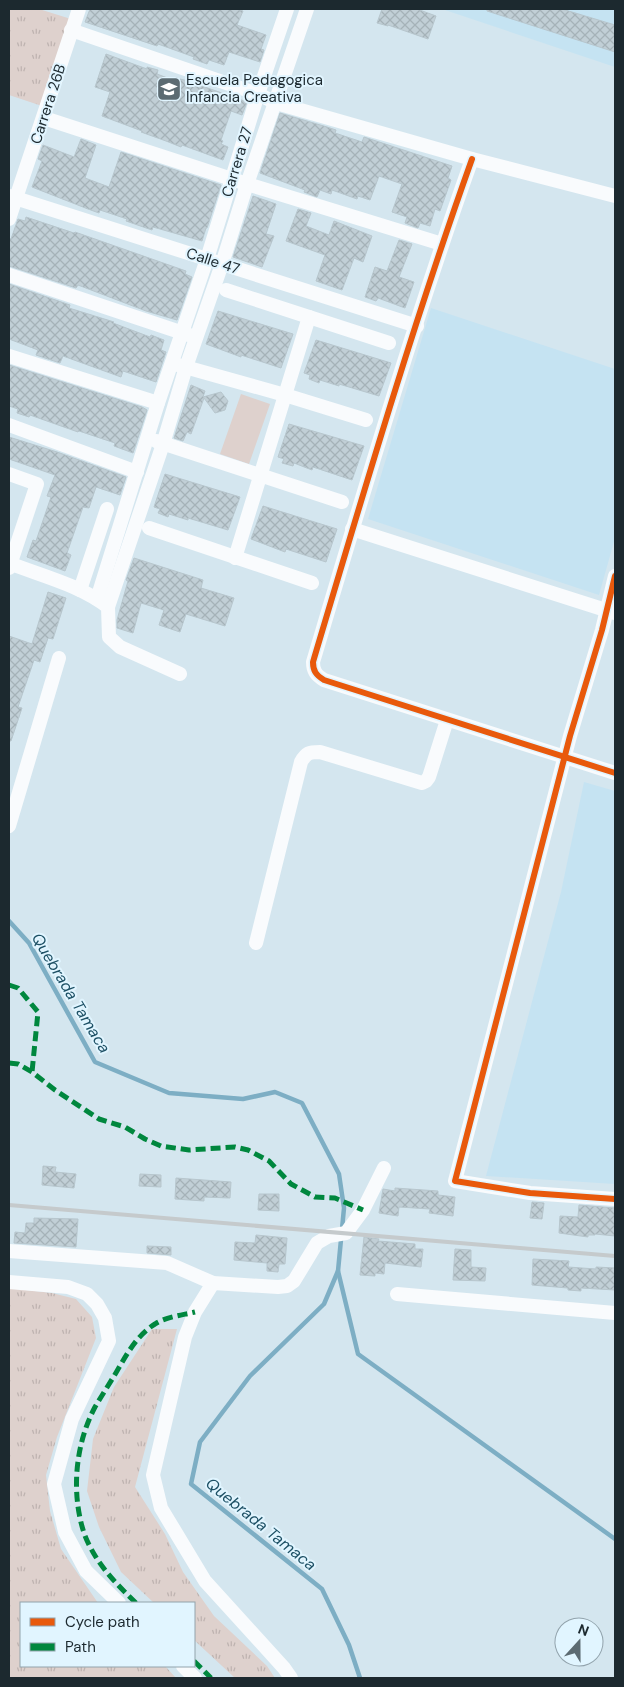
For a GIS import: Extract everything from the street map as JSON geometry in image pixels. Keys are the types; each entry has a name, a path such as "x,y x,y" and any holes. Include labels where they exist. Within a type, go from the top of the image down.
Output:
{"street":[{"name":"Carrera 26B","path":"9,219 12,197 44,118 78,9"},
{"path":"180,674 120,647 114,642 109,637 102,603 163,444 186,367 305,13 284,10"},
{"name":"Carrera 27","path":"102,603 137,472 149,438 158,403 207,259 284,10"},
{"path":"71,30 258,94 276,103 472,159 615,196"},
{"path":"44,118 247,184 442,244"},
{"path":"472,159 442,244 352,529 313,662 315,673 324,680 615,773"},
{"name":"Calle 47","path":"12,197 417,326"},
{"path":"9,275 181,332 196,339"},
{"path":"226,290 389,343"},
{"path":"235,558 310,317"},
{"path":"9,356 158,403"},
{"path":"173,363 366,420"},
{"path":"9,425 137,472"},
{"path":"149,438 342,502"},
{"path":"9,474 37,484 9,565 80,590 102,603"},
{"path":"80,590 107,509"},
{"path":"150,528 312,583"},
{"path":"352,529 611,612"},
{"path":"615,576 611,612 565,757 455,1181 530,1193 615,1199"},
{"path":"9,826 58,658"},
{"path":"256,943 301,762 305,754 320,752 422,783 429,777 447,720"},
{"path":"9,1251 167,1264 213,1283 278,1288 287,1286 294,1281 317,1243 329,1236 346,1233 357,1221 384,1168"},
{"path":"9,1282 68,1287 87,1294 97,1304 105,1318 109,1341 72,1419 54,1484 65,1532 86,1571 118,1602"},
{"path":"213,1283 195,1312 185,1337 153,1475 161,1508 204,1581 291,1678"},
{"path":"397,1294 615,1313"},
{"path":"183,1667 195,1678"}],"shaded area":[{"path":"442,9 615,9 615,67"},
{"path":"431,308 615,369 615,538 599,595 368,519"},
{"path":"584,782 615,791 615,1184 486,1176 561,892"}],"green space":[{"path":"9,9 39,9 71,19 42,106 9,95"},
{"path":"241,394 270,404 249,464 220,454"},
{"path":"9,1288 52,1293 76,1299 92,1317 96,1338 57,1437 46,1475 50,1511 61,1549 97,1602 20,1602 20,1667 166,1667 176,1678 9,1678"},
{"path":"152,1329 177,1329 135,1487 165,1534 183,1572 214,1616 267,1666 275,1678 235,1678 195,1641 195,1602 153,1602 121,1572 99,1527 87,1491 93,1439 114,1387"}],"building":[{"path":"90,9 236,9 243,11 237,25 266,35 261,49 264,50 260,62 229,52 224,65 209,60 207,64 193,59 194,57 158,44 157,46 85,22"},
{"path":"382,9 417,9 436,16 428,39 377,23"},
{"path":"487,9 562,9 615,25 615,52 487,11"},
{"path":"106,54 147,69 147,67 158,70 157,74 178,82 180,79 188,81 247,102 242,115 231,111 221,140 223,141 221,144 228,147 223,160 182,145 181,147 102,116 110,92 95,87"},
{"path":"280,113 336,130 335,133 362,142 364,137 452,166 448,178 451,180 440,211 435,209 430,226 420,223 418,228 405,223 407,217 392,212 402,184 379,176 370,200 358,196 357,199 332,190 331,194 320,190 317,197 304,192 305,190 260,173"},
{"path":"81,139 96,145 85,178 109,187 121,152 221,185 202,241 153,227 152,230 126,221 127,219 100,210 99,213 32,187 42,161 38,159 43,145 74,157"},
{"path":"253,196 276,204 266,234 274,236 262,267 233,257"},
{"path":"298,209 311,213 306,226 329,235 334,221 372,236 363,262 354,258 342,290 316,281 325,255 286,241"},
{"path":"26,217 186,271 185,274 192,277 177,320 146,311 78,285 76,288 9,266 9,238 11,239 18,219 25,221"},
{"path":"399,240 412,244 399,277 414,282 405,308 378,298 376,301 365,297 375,267 387,271"},
{"path":"9,284 70,305 69,308 114,322 150,337 151,335 164,340 161,350 166,352 156,382 123,371 121,377 63,356 60,363 36,355 38,350 9,339"},
{"path":"218,311 293,334 281,368 241,355 241,357 206,344"},
{"path":"316,340 391,363 379,396 339,384 339,386 320,380 319,383 309,379 310,375 304,373"},
{"path":"9,365 147,410 133,453 114,446 115,443 30,415 29,417 17,413 18,409 9,406"},
{"path":"191,385 205,391 203,397 221,392 228,401 225,410 215,413 204,398 191,434 187,432 183,441 174,438"},
{"path":"289,424 364,446 352,480 313,467 312,470 294,463 293,466 282,463 284,459 278,457"},
{"path":"9,437 126,477 120,495 96,487 89,508 83,507 67,553 71,555 65,571 27,557 33,540 36,541 51,497 47,496 55,475 9,459"},
{"path":"165,474 240,497 228,530 188,518 188,520 169,514 168,517 158,513 160,509 154,507"},
{"path":"263,506 337,529 326,562 286,549 285,552 251,539"},
{"path":"134,558 203,580 201,588 234,598 225,626 186,614 180,632 159,625 164,610 141,603 133,633 117,628 117,620 128,581 126,580"},
{"path":"48,592 66,598 53,639 48,638 40,662 34,660 18,707 22,708 11,741 9,741 9,636 32,644"},
{"path":"43,1166 56,1167 55,1172 76,1174 74,1188 42,1185"},
{"path":"140,1174 161,1175 161,1187 139,1186"},
{"path":"176,1178 231,1182 230,1198 204,1197 204,1201 175,1199"},
{"path":"395,1188 438,1191 438,1195 455,1197 453,1216 429,1213 430,1209 399,1207 398,1216 379,1213 383,1189 395,1191"},
{"path":"259,1194 279,1194 279,1211 258,1210"},
{"path":"532,1202 544,1203 542,1219 530,1218"},
{"path":"579,1205 615,1208 615,1236 595,1234 588,1235 588,1237 559,1233 560,1216 578,1217"},
{"path":"34,1218 78,1219 76,1247 14,1243 15,1232 25,1233 26,1223 34,1223"},
{"path":"256,1235 287,1238 285,1264 279,1264 278,1272 267,1271 267,1263 234,1260 235,1242 255,1243"},
{"path":"364,1237 379,1239 378,1241 415,1244 415,1249 423,1249 421,1267 385,1263 384,1274 375,1273 375,1276 360,1275"},
{"path":"147,1246 171,1247 171,1255 147,1253"},
{"path":"455,1249 471,1250 471,1267 486,1268 485,1281 453,1280"},
{"path":"533,1259 569,1261 568,1267 615,1268 615,1290 581,1288 581,1291 532,1285"}],"waterway":[{"name":"Quebrada Tamaca","path":"9,921 29,943 95,1062 169,1093 243,1099 275,1092 302,1103 339,1174 344,1208 338,1271 324,1304 250,1376 200,1442 191,1484 322,1589 349,1645 360,1678"},
{"path":"338,1271 358,1354 615,1539"}],"railway":[{"path":"9,1205 615,1256"}],"marked path":[{"path":"9,985 18,988 38,1012 32,1072"},
{"path":"9,1063 18,1064 32,1072 55,1090 99,1119 125,1127 161,1146 189,1150 235,1147 248,1150 269,1161 291,1184 315,1197 335,1198 363,1210"},
{"path":"135,1602 99,1562 84,1533 77,1502 76,1486 79,1453 88,1422 95,1407 138,1339 149,1328 159,1322 195,1312"},
{"path":"195,1662 211,1678"}],"cycle path":[{"path":"472,159 389,409 313,662 314,670 324,680 615,773"},
{"path":"615,576 602,630 570,736 455,1181 530,1193 615,1199"}],"place":[{"name":"Escuela Pedagogica Infancia Creativa","path":"169,89"}]}
